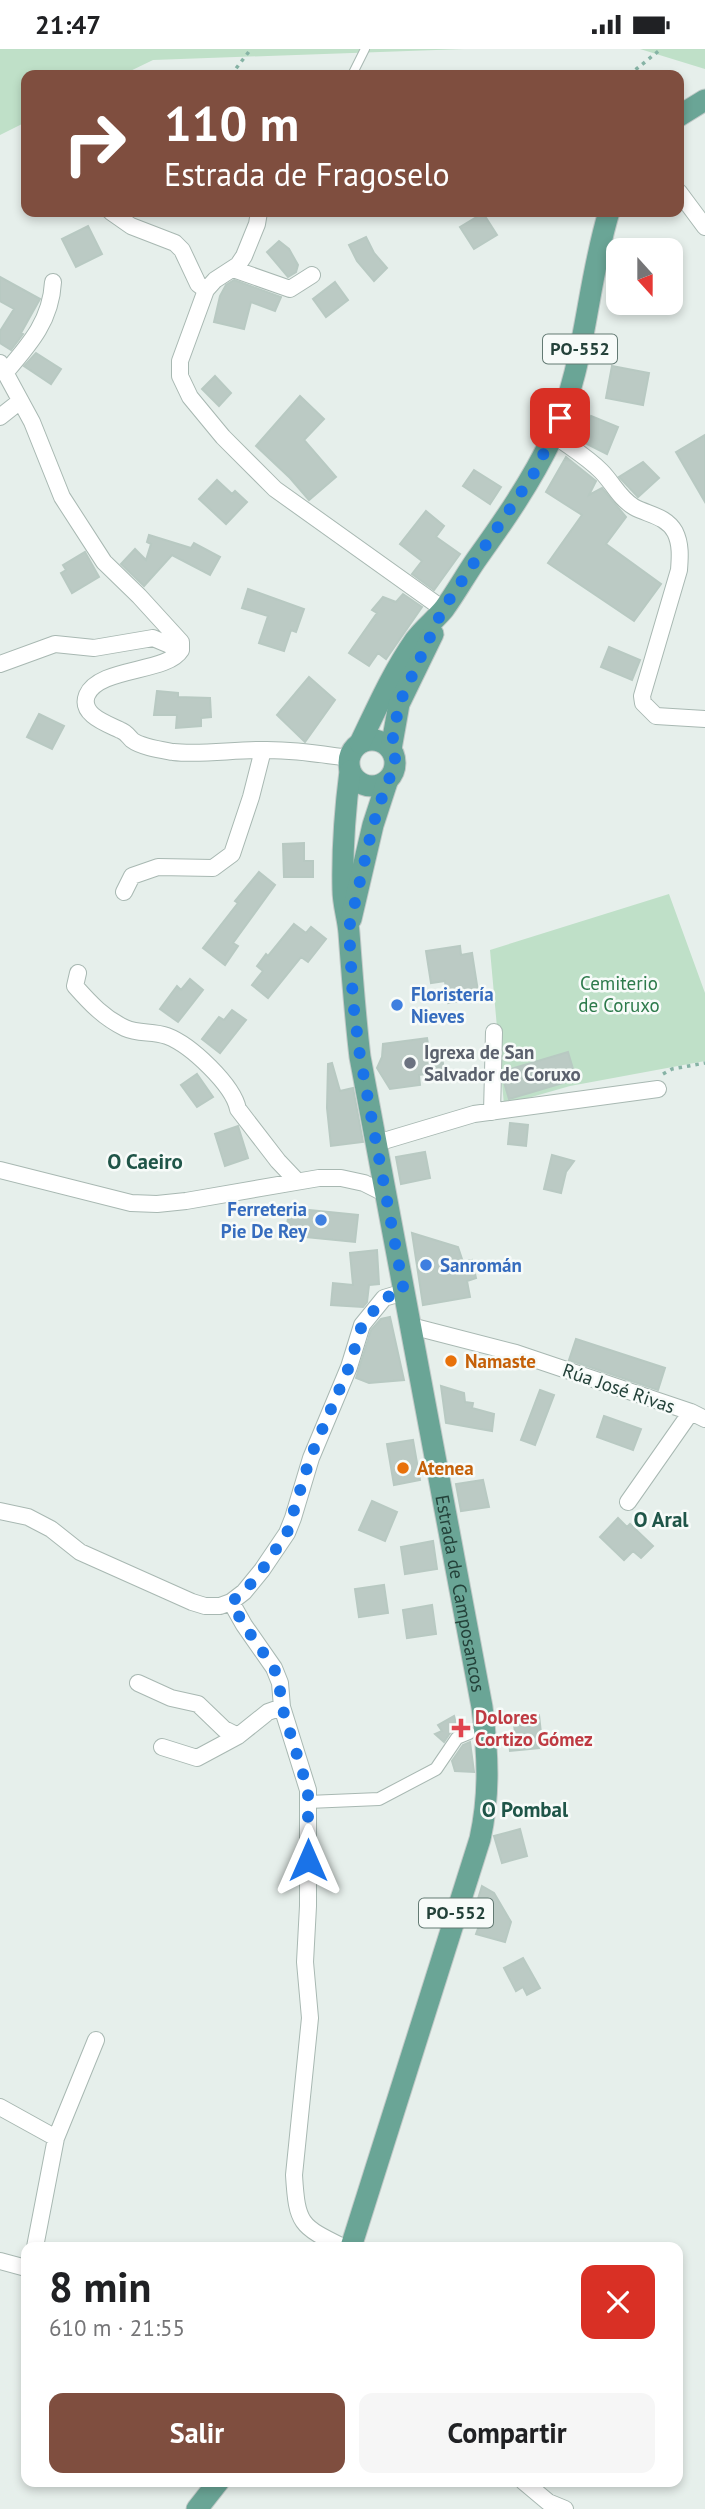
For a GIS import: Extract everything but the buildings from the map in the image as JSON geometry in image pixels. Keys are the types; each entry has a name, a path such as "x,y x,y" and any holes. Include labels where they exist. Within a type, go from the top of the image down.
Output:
{"main road":[{"path":"684,113 705,100"},
{"name":"Estrada de Camposancos","path":"353,2242 480,1839 488,1795 488,1747 482,1707 360,1056 343,888 344,835 353,758 384,691 416,638 443,609 514,505 554,435 576,368 593,273 607,217"},
{"name":"Estrada de Camposancos","path":"349,928 373,825 396,763 391,749 399,704 443,609"},
{"path":"387,782 375,787 363,785 353,777 353,758 373,740 386,744 391,749"},
{"path":"197,2509 214,2487"},
{"path":"212,2509 223,2487"}],"street":[{"path":"684,199 705,227"},
{"path":"118,217 131,226 175,243 183,250 198,284 206,290"},
{"path":"258,217 244,256 233,269 215,280 206,290 180,361 180,376 190,397 223,437 275,489 443,609"},
{"path":"233,269 290,289 312,275"},
{"path":"53,282 49,309 42,328 2,368 32,422 62,497 104,562 181,642 181,650 171,659 104,680 94,686 87,695 88,710 107,726 122,730 133,741 174,752 263,750 316,752 353,758"},
{"path":"0,417 19,402"},
{"path":"554,435 583,454 621,497 636,508 660,517 674,531 680,548 680,570 642,696 643,703 656,716 705,719"},
{"path":"0,664 55,644 94,648 153,638 181,650"},
{"path":"124,892 132,876 158,867 213,867 232,854 263,750"},
{"path":"78,973 75,986 101,1014 127,1029 170,1037 217,1074 236,1100 238,1109 297,1181"},
{"path":"492,1112 494,1033"},
{"path":"377,1143 474,1114 658,1089"},
{"path":"0,1170 131,1203 186,1201 297,1181 341,1178 364,1183 386,1194"},
{"path":"0,1511 28,1517 51,1529 80,1552 192,1602 205,1606 220,1606 231,1602 244,1592 262,1570 287,1533 310,1458 349,1367 362,1325 384,1298 404,1292"},
{"name":"Rúa José Rivas","path":"411,1326 516,1353 698,1416"},
{"path":"628,1502 698,1416"},
{"path":"231,1602 274,1668 282,1707 308,1790 309,1906 305,1962 310,2018 295,2161 295,2195 303,2224 334,2242"},
{"path":"138,1683 170,1698 198,1704 224,1729 238,1737"},
{"path":"162,1747 197,1758 238,1737 268,1712 282,1707"},
{"path":"308,1802 379,1798 436,1769 457,1738 469,1733"},
{"path":"37,2242 56,2139 96,2040"},
{"path":"0,2107 56,2139"},
{"path":"0,2261 21,2267"},
{"path":"530,2487 548,2502 565,2509"}],"lane":[{"path":"354,70 365,49"}],"path":[{"path":"235,70 251,49"},
{"path":"635,70 661,49"},
{"path":"658,1089 663,1074 672,1069 705,1063"}],"green space":[{"path":"0,49 464,49 153,60 132,70 21,70 21,124 0,135"},
{"path":"640,49 705,49 705,69"},
{"name":"Cemiterio de Coruxo","path":"669,894 705,993 705,1061 570,1086 504,1105 490,950"}],"place":[{"name":"Floristería Nieves","path":"397,1005"},
{"name":"Igrexa de San Salvador de Coruxo","path":"410,1063"},
{"name":"Ferreteria Pie De Rey","path":"321,1220"},
{"name":"Sanromán","path":"426,1265"},
{"name":"Namaste","path":"451,1361"},
{"name":"Atenea","path":"403,1468"},
{"name":"Dolores Cortizo Gómez","path":"461,1728"}],"district":[{"name":"O Caeiro","path":"145,1162"},
{"name":"O Aral","path":"661,1520"},
{"name":"O Pombal","path":"525,1810"}],"route":[{"path":"308,1860 308,1790 282,1707 279,1683 274,1668 231,1602 244,1592 262,1570 287,1533 310,1458 349,1367 362,1325 384,1298 404,1292 360,1056 353,1002 349,928 373,825 387,782 395,770 395,756 391,749 399,704 443,609 536,470 560,418"}]}
